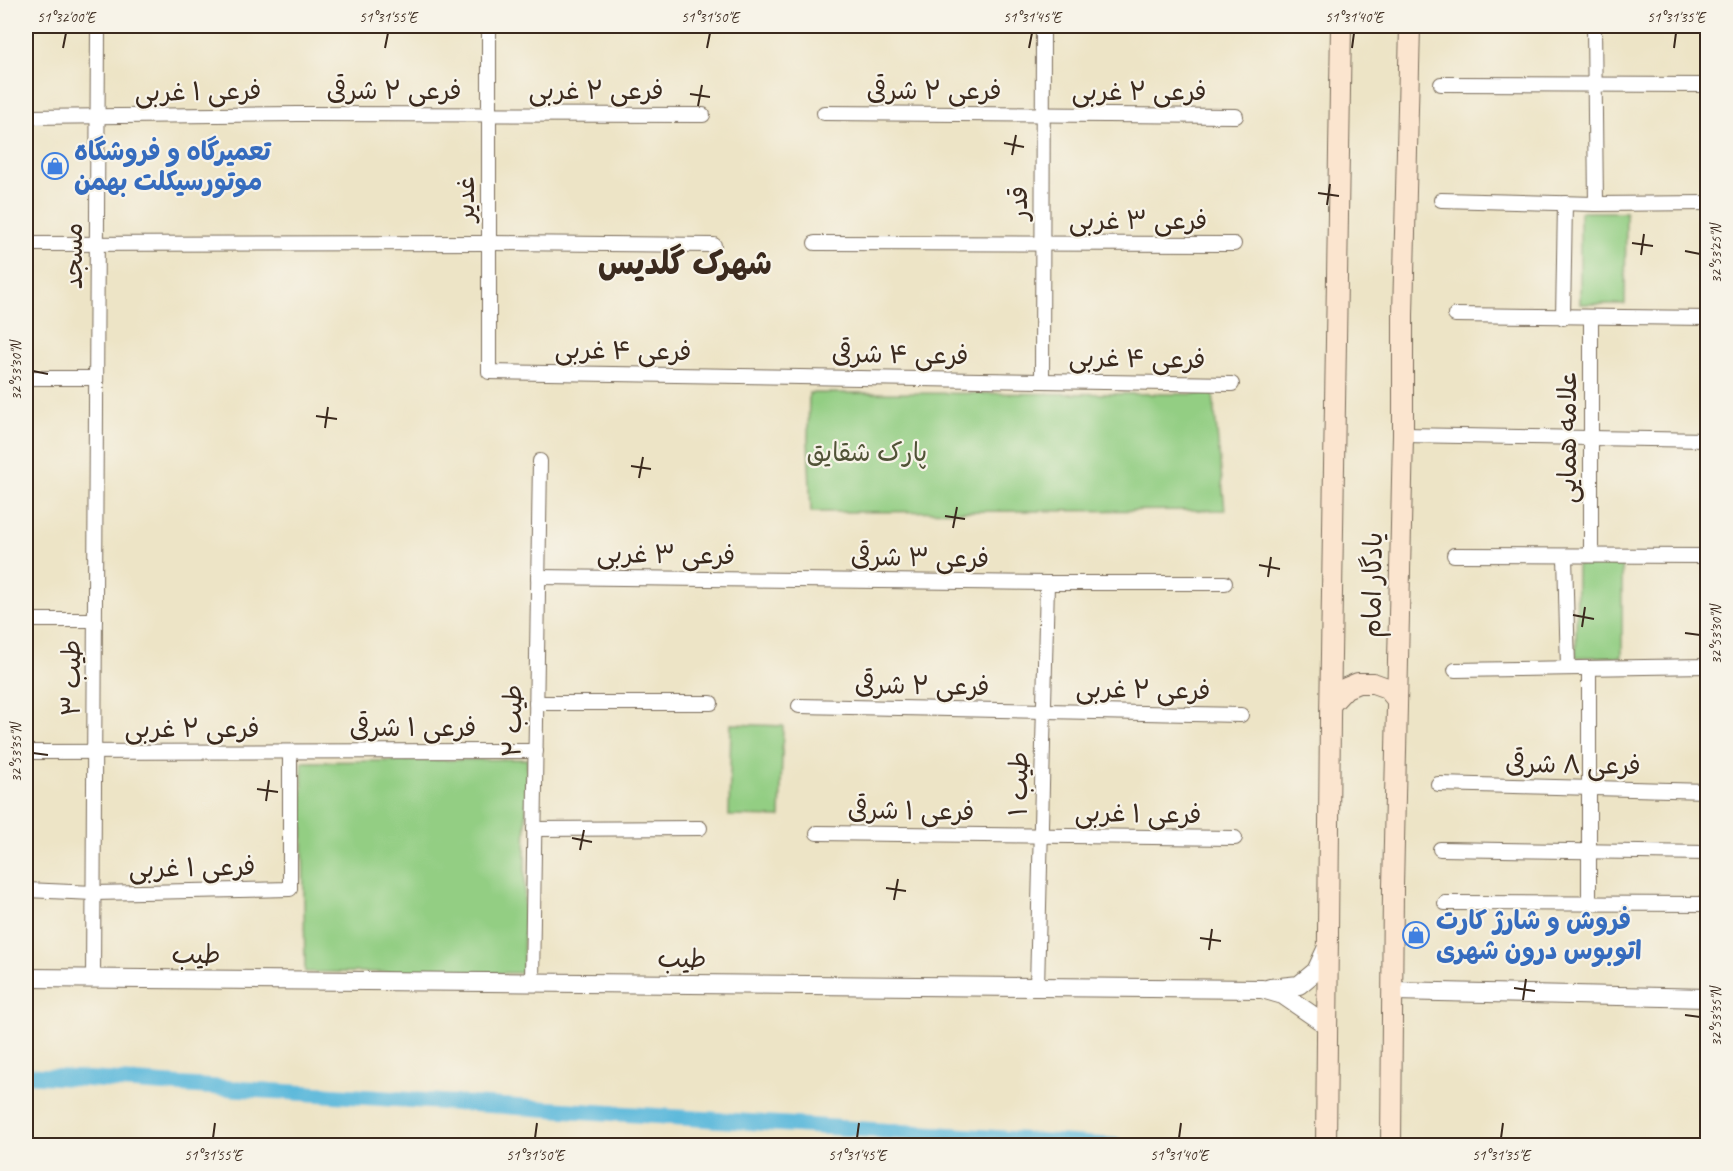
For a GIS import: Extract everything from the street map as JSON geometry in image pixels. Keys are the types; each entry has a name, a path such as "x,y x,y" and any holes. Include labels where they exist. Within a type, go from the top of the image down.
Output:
{"main road":[{"name":"یادگار امام","path":"1326,1146 1341,26"},
{"name":"یادگار امام","path":"1391,1146 1403,315 1410,26"},
{"path":"1331,704 1346,688 1358,683 1373,682 1387,688 1397,700"}],"street":[{"name":"مسجد","path":"96,378 98,26"},
{"name":"غدیر","path":"489,26 489,372"},
{"name":"قدر","path":"1042,381 1043,26"},
{"path":"1594,26 1596,204"},
{"path":"1440,84 1707,85"},
{"name":"فرعی ۲ شرقی","path":"824,113 1043,115"},
{"name":"فرعی ۱ غربی","path":"97,116 299,114"},
{"name":"فرعی ۲ شرقی","path":"299,114 489,114"},
{"name":"فرعی ۲ غربی","path":"489,114 703,115"},
{"name":"فرعی ۲ غربی","path":"1043,115 1236,116"},
{"path":"26,117 97,116"},
{"path":"1441,200 1596,204 1707,203"},
{"path":"1563,318 1565,203"},
{"path":"815,243 1042,244"},
{"path":"26,244 714,245"},
{"name":"فرعی ۳ غربی","path":"1042,244 1234,244"},
{"path":"1455,315 1707,318"},
{"name":"علامه همایی","path":"1591,318 1591,555"},
{"name":"فرعی ۴ غربی","path":"489,372 757,376"},
{"name":"فرعی ۴ شرقی","path":"757,376 1042,381"},
{"path":"26,378 96,378"},
{"name":"طیب ۳","path":"93,979 96,378"},
{"name":"فرعی ۴ غربی","path":"1042,381 1232,384"},
{"path":"1403,435 1707,440"},
{"name":"طیب ۲","path":"532,982 540,461"},
{"path":"1454,555 1707,556"},
{"path":"1565,556 1568,668"},
{"name":"فرعی ۳ غربی","path":"538,577 793,580"},
{"name":"فرعی ۳ شرقی","path":"793,580 1047,583"},
{"path":"1047,583 1225,583"},
{"name":"طیب ۱","path":"1037,987 1047,583"},
{"path":"26,620 95,620"},
{"path":"1455,670 1707,666"},
{"path":"1589,668 1589,904"},
{"path":"536,703 711,703"},
{"name":"فرعی ۲ شرقی","path":"799,706 1044,711"},
{"name":"فرعی ۲ غربی","path":"1044,711 1241,715"},
{"name":"فرعی ۱ شرقی","path":"290,752 536,751"},
{"path":"26,752 94,752"},
{"name":"فرعی ۲ غربی","path":"94,752 290,752"},
{"name":"فرعی ۱ غربی","path":"94,893 290,889 290,752"},
{"name":"فرعی ۸ شرقی","path":"1438,784 1707,791"},
{"path":"534,829 700,828"},
{"name":"فرعی ۱ شرقی","path":"817,833 1041,836"},
{"name":"فرعی ۱ غربی","path":"1041,836 1234,838"},
{"path":"1440,849 1707,853"},
{"path":"26,890 94,893"},
{"path":"1445,903 1707,904"},
{"path":"1262,989 1299,985 1316,971 1328,945"},
{"name":"طیب","path":"26,978 1262,989 1283,995 1328,1026"},
{"path":"1393,991 1707,998"}],"green space":[{"path":"1580,212 1626,212 1625,304 1580,304"},
{"name":"پارک شقایق","path":"809,393 1213,394 1225,510 811,512"},
{"path":"1577,565 1622,565 1622,657 1576,657"},
{"path":"731,724 783,726 780,817 729,816"},
{"path":"527,759 523,973 305,972 302,762"}],"waterway":[{"path":"26,1075 1118,1146"}],"place":[{"name":"تعمیرگاه و فروشگاه موتورسیکلت بهمن","path":"55,166"},
{"name":"فروش و شارژ کارت اتوبوس درون شهری","path":"1416,935"}],"district":[{"name":"شهرک گلدیس","path":"685,263"}]}
